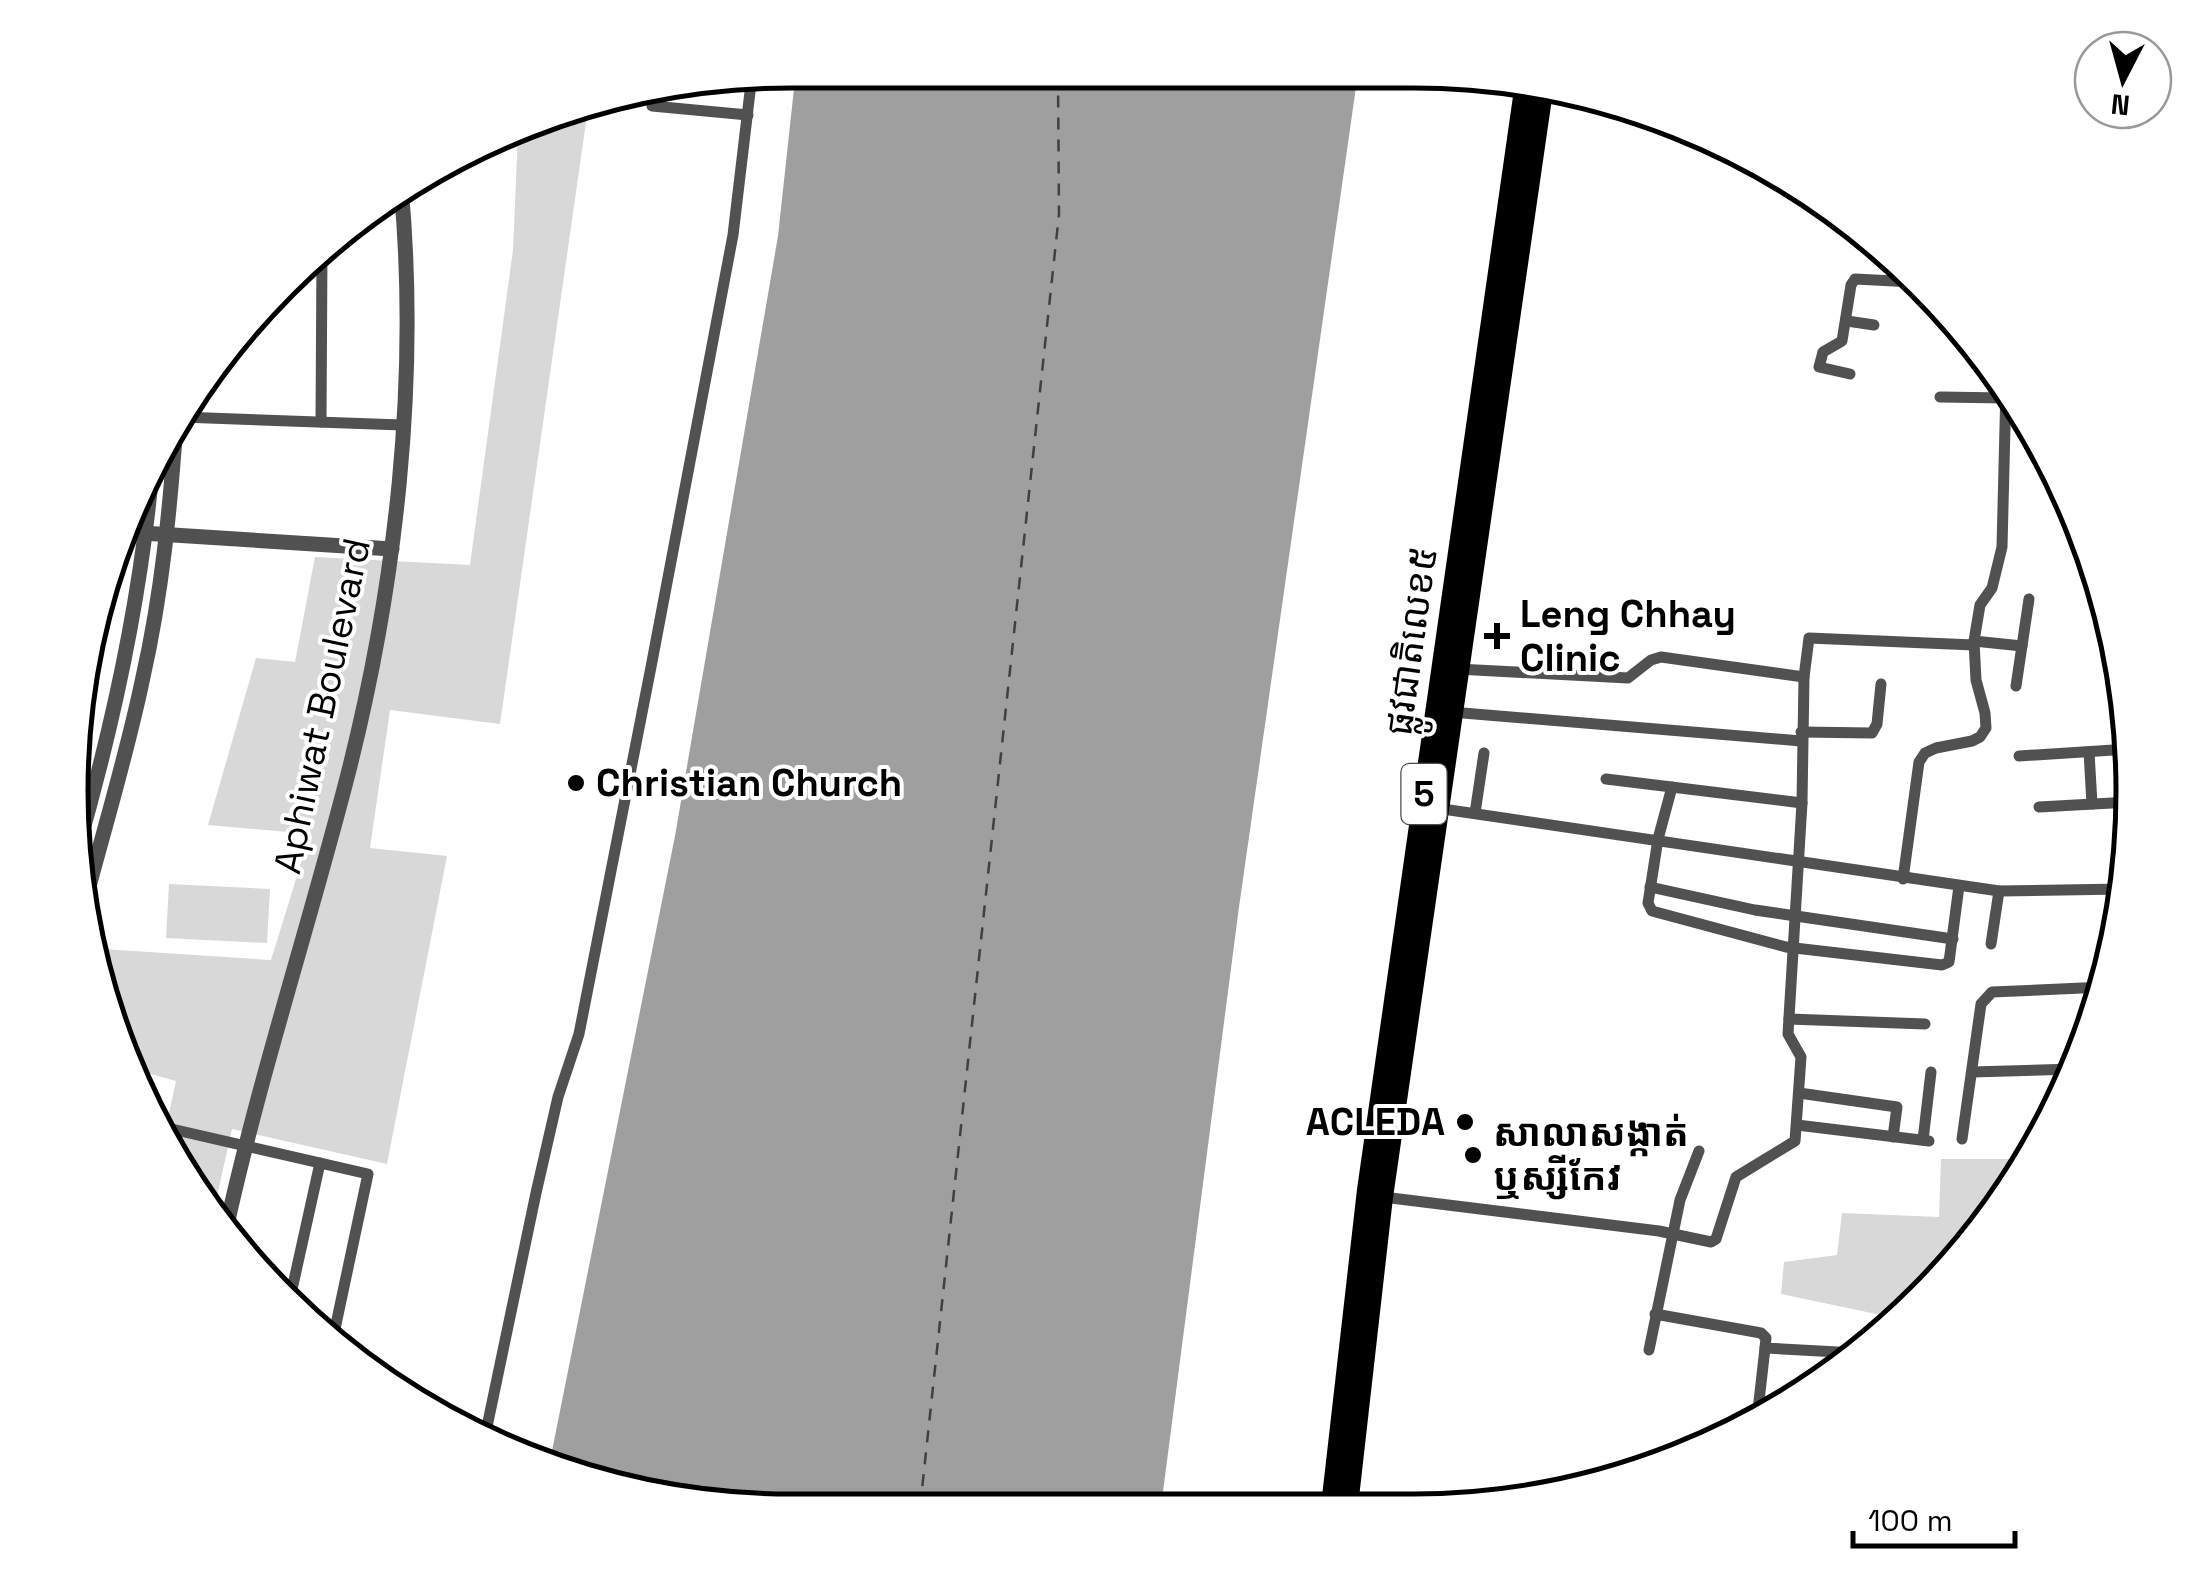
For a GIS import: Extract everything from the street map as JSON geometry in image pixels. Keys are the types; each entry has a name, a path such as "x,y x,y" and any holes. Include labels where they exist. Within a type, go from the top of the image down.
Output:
{"highway":[{"name":"ផ្លូវជាតិលេខ៥","path":"1331,1494 1356,1270 1451,668 1523,97"},
{"name":"ផ្លូវជាតិលេខ៥","path":"1451,668 1541,100"},
{"name":"ផ្លូវជាតិលេខ៥","path":"1349,1494 1430,807"}],"street":[{"path":"487,1424 540,1174 578,1034 731,245 751,89"},
{"path":"652,106 748,115"},
{"name":"Aphiwat Boulevard","path":"229,1213 244,1146 349,771 392,550 407,372 402,205"},
{"path":"322,266 322,422"},
{"path":"1850,374 1819,367 1823,352 1842,341 1850,285 1854,280 1897,281"},
{"path":"1847,321 1874,325"},
{"path":"1940,396 1992,393"},
{"path":"1902,879 1918,762 1936,748 1980,737 1986,728 1986,713 1976,680 1974,643 1980,605 1992,588 2002,547 2005,414"},
{"path":"195,418 402,425"},
{"path":"93,871 143,678 168,535 174,454"},
{"path":"88,812 123,678 150,503"},
{"path":"137,533 392,550"},
{"path":"2016,686 2029,599"},
{"path":"1383,1197 1713,1242 1736,1177 1795,1144 1801,1057 1789,1039 1789,1019 1809,638 2022,646"},
{"path":"1451,668 1628,678 1661,657 1804,677"},
{"path":"1445,711 1801,736 1872,733 1877,724 1881,684"},
{"path":"2019,756 2114,750"},
{"path":"1475,813 1484,752"},
{"path":"2089,752 2092,804"},
{"path":"1606,779 1802,803"},
{"path":"1672,787 1650,887 1648,903 1652,911 1794,948 1942,966 1949,962 1959,886"},
{"path":"2039,807 2115,803"},
{"path":"1430,807 1999,891 2108,888"},
{"path":"1650,887 1796,917 1953,939"},
{"path":"1992,944 1999,891"},
{"path":"1962,1140 1982,1004 1992,992 2087,988"},
{"path":"1789,1019 1925,1024"},
{"path":"1972,1072 2058,1069"},
{"path":"1797,1125 1926,1140 1931,1072"},
{"path":"1799,1093 1897,1106 1892,1137"},
{"path":"176,1131 368,1174 336,1326"},
{"path":"1650,1350 1680,1200 1699,1151"},
{"path":"292,1287 320,1163"},
{"path":"1655,1314 1766,1336 1759,1402"},
{"path":"1766,1348 1835,1352"}],"shaded area":[{"path":"794,88 1356,88 1239,907 1163,1494 745,1492 653,1480 552,1451 675,836 778,236"},
{"path":"587,118 500,724 390,710 370,848 447,856 387,1164 232,1129 217,1196 168,1116 176,1081 147,1073 141,1060 106,949 271,960 310,834 208,825 256,658 295,662 315,557 470,565 513,250 518,143"},
{"path":"169,884 270,889 267,943 166,938"},
{"path":"1941,1159 2011,1159 1941,1254 1880,1315 1781,1294 1784,1262 1837,1255 1842,1213 1939,1217"}],"ferry route":[{"path":"922,1494 1059,214 1058,88"}],"place":[{"name":"Leng Chhay Clinic","path":"1497,636"},
{"name":"Christian Church","path":"576,783"},
{"name":"ACLEDA","path":"1465,1122"},
{"name":"សាលាសង្កាត់ ឬស្សីកែវ","path":"1473,1155"}]}
